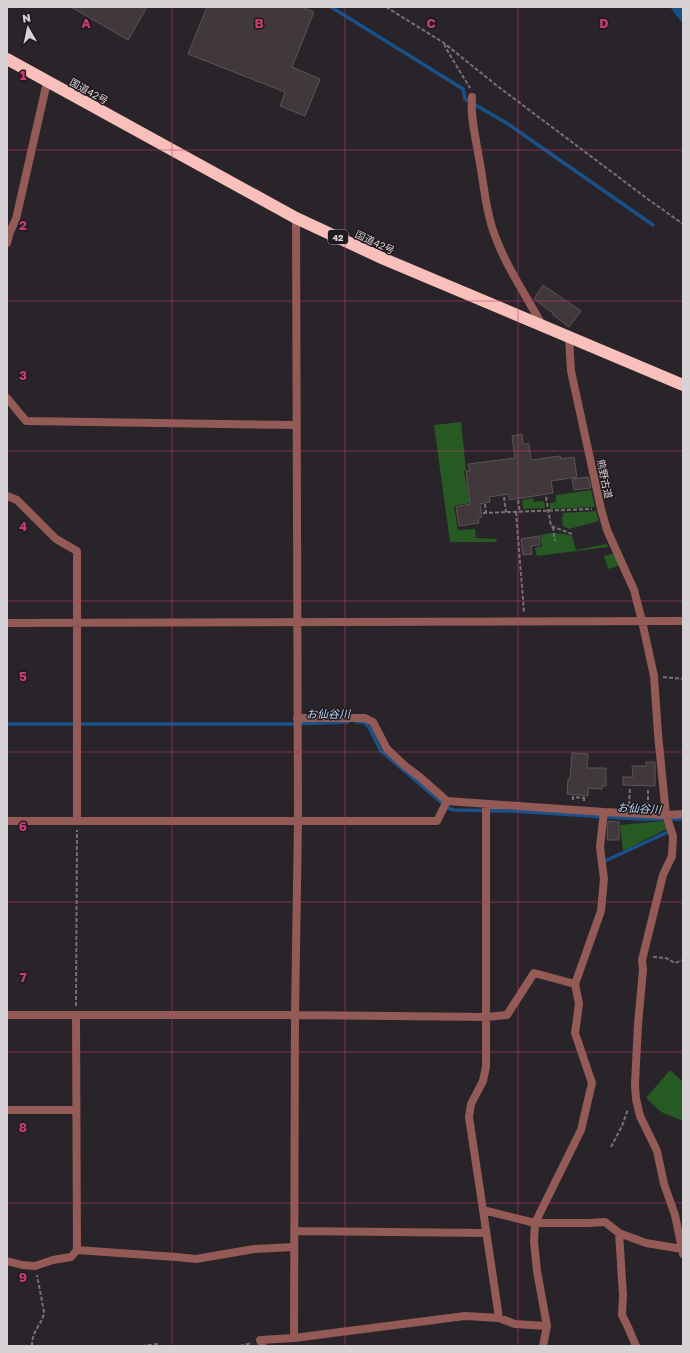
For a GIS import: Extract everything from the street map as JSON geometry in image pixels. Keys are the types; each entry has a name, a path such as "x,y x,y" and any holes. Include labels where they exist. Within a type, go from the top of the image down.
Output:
{"highway":[{"name":"国道42号","path":"7,59 296,218 384,259 683,385"}],"street":[{"path":"7,243 16,219 47,82"},
{"path":"472,97 473,121 488,211 492,226 510,268 542,325"},
{"path":"294,1338 295,1015 298,821 296,622 296,218"},
{"name":"熊野古道","path":"569,336 572,371 601,509 607,530 634,590 654,676 666,815 674,836 672,856 663,875 642,960 643,970 638,1024 635,1084 636,1099 640,1116 658,1151 664,1184 676,1215 683,1252"},
{"path":"7,398 26,421 296,425"},
{"path":"7,496 17,500 56,539 77,551 77,821"},
{"path":"7,623 683,621"},
{"path":"297,718 365,718 373,722 387,749 447,801 604,812 666,815 683,814"},
{"path":"7,821 437,821 447,801"},
{"path":"486,804 486,1067 483,1081 471,1104 469,1117 499,1318"},
{"path":"542,1346 547,1326 535,1257 534,1242 536,1223 581,1130 592,1083 575,1033 579,1004 575,984 601,911 604,879 600,847 604,812"},
{"path":"7,1015 295,1015 486,1017 506,1015 534,973 575,984"},
{"path":"7,1262 34,1266 71,1257 77,1250 76,1015"},
{"path":"7,1110 76,1110"},
{"path":"482,1210 536,1223 588,1224 606,1222 619,1233 646,1243 683,1252"},
{"path":"294,1231 486,1233"},
{"path":"619,1233 623,1295 622,1315 636,1346"},
{"path":"77,1250 176,1256 196,1259 254,1249 294,1247"},
{"path":"263,1346 260,1340 294,1338 465,1316 499,1318 515,1324 547,1326"}],"path":[{"path":"386,7 444,43 496,86 683,224"},
{"path":"444,43 470,87 472,97"},
{"path":"504,497 506,512"},
{"path":"546,497 555,541"},
{"path":"518,500 520,512"},
{"path":"485,504 486,513"},
{"path":"483,513 596,509"},
{"path":"516,512 525,621"},
{"path":"553,527 572,534"},
{"path":"654,676 683,679"},
{"path":"630,788 629,805 634,804"},
{"path":"640,804 648,804 648,790"},
{"path":"573,797 584,798"},
{"path":"76,1015 77,821"},
{"path":"651,957 666,958 675,963 683,960"},
{"path":"611,1147 629,1108"},
{"path":"32,1346 34,1333 44,1316 34,1266"},
{"path":"142,1346 157,1344 159,1346"}],"green space":[{"path":"461,422 466,470 464,471 470,503 454,506 458,530 475,529 476,538 497,539 496,542 450,542 434,425"},
{"path":"591,490 595,507 550,509 550,503 556,502 556,495"},
{"path":"533,498 534,502 544,501 545,508 523,509 522,500"},
{"path":"596,511 599,521 569,529 563,526 563,513"},
{"path":"551,533 572,536 576,550 607,544 608,547 537,556 535,548 542,546 540,535"},
{"path":"615,553 618,566 608,569 604,556"},
{"path":"663,821 667,829 623,851 620,825"},
{"path":"670,1070 683,1082 683,1121 661,1112 646,1098"}],"water":[{"path":"670,7 683,7 683,24"}],"building":[{"path":"71,7 147,7 128,40"},
{"path":"207,7 302,7 314,12 292,67 320,79 305,116 280,106 285,92 188,54"},
{"path":"543,285 581,311 569,327 534,299"},
{"path":"522,434 523,444 529,444 531,460 560,456 561,459 574,457 577,477 551,481 553,493 509,500 509,494 489,497 490,502 480,504 482,517 478,518 479,523 459,526 456,507 470,504 466,471 470,471 468,464 515,458 512,436"},
{"path":"588,477 591,488 574,490 572,479"},
{"path":"539,536 540,545 531,546 532,554 523,555 521,539"},
{"path":"572,753 588,754 587,768 606,768 606,786 602,786 602,789 588,788 588,796 567,794"},
{"path":"646,762 655,762 655,786 623,785 623,777 633,777 632,766 646,766"},
{"path":"608,821 619,822 619,840 607,840"}],"waterway":[{"path":"331,7 463,89 465,99 467,100"},
{"path":"474,104 508,124 653,225"},
{"name":"お仙谷川","path":"7,724 289,724 348,722"},
{"name":"お仙谷川","path":"356,722 363,722 369,727 381,751 448,808 454,810 512,811 639,819 662,819"},
{"name":"お仙谷川","path":"668,819 683,819"},
{"path":"605,861 668,832"}]}
